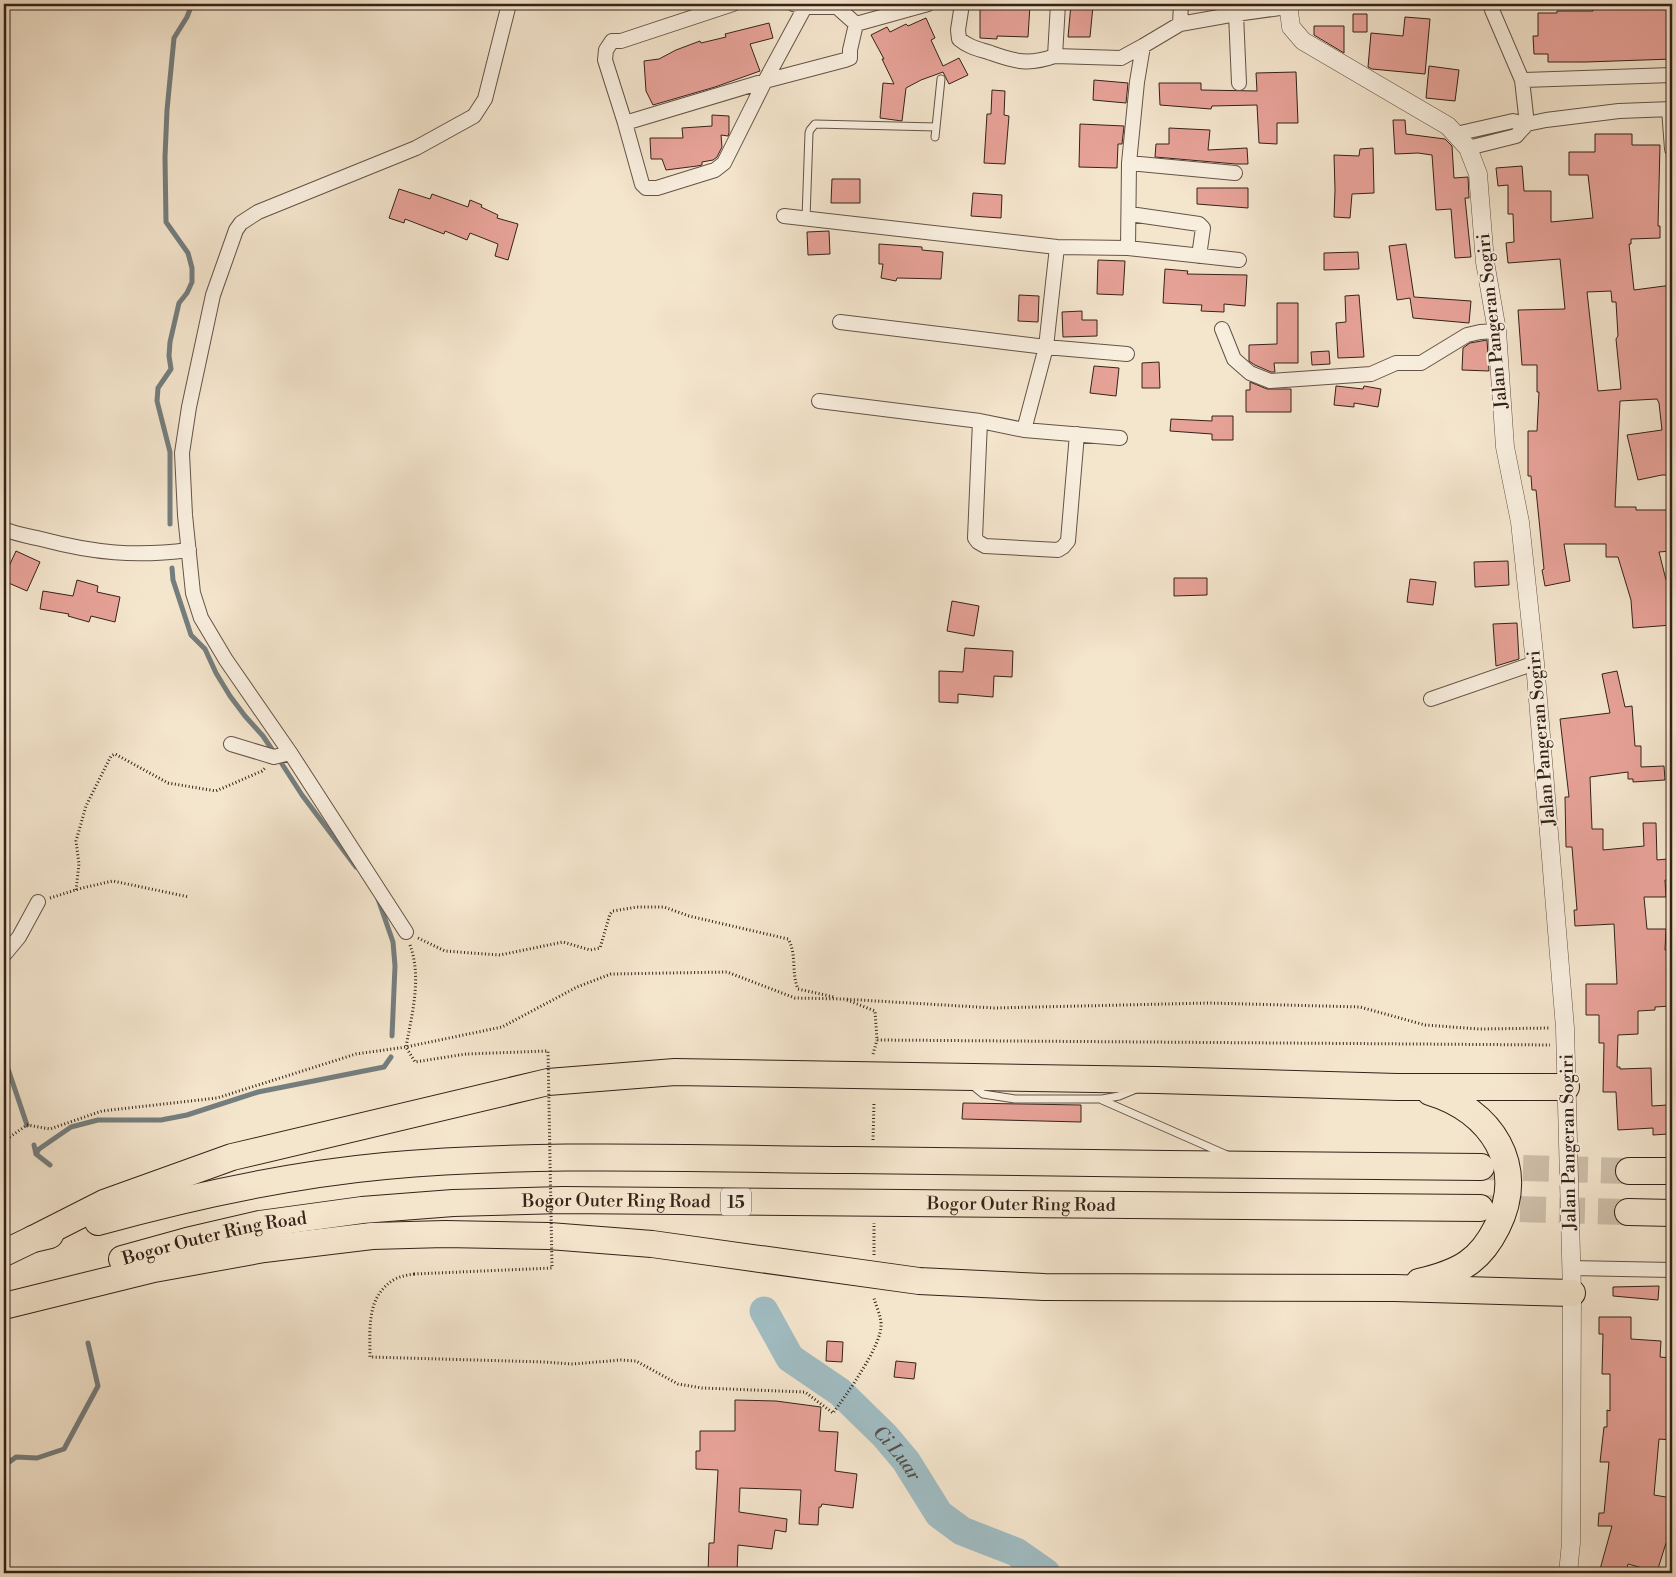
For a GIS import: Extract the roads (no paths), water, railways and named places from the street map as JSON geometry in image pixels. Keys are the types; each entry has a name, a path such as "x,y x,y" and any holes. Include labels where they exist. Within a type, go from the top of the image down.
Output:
{"highway":[{"path":"4,1253 104,1203 232,1157 548,1082 675,1072 1157,1080 1397,1087 1566,1087"},
{"path":"1394,1288 1442,1276 1468,1263 1489,1242 1501,1218 1509,1192 1506,1165 1500,1148 1479,1118 1457,1102 1431,1092 1397,1087"},
{"path":"32,1239 178,1200 307,1176 382,1166 460,1160 618,1158 1481,1167"},
{"path":"1629,1171 1672,1171"},
{"name":"Bogor Outer Ring Road","path":"4,1299 77,1272 187,1241 260,1224 362,1210 453,1203 572,1200 1480,1208"},
{"path":"1628,1212 1672,1213"},
{"path":"4,1306 154,1269 264,1249 372,1236 445,1234 549,1236 652,1244 919,1280 1044,1287 1394,1288 1571,1281"}],"street":[{"path":"406,932 290,753 226,660 201,618 193,593 182,453 189,408 213,295 236,230 241,223 258,212 416,148 474,116 485,99 509,4"},
{"path":"733,4 621,41 612,41 608,45 605,60 642,184 646,188 657,188 715,170 724,163 799,5 836,5 856,24"},
{"path":"856,24 928,4"},
{"path":"962,4 958,30 959,39 968,46 1007,60 1042,61 1055,56 1120,58 1180,24 1288,5"},
{"path":"1055,56 1058,4"},
{"path":"1180,24 1181,4"},
{"path":"1468,148 1516,136 1527,124 1522,80 1491,4"},
{"name":"Jalan Pangeran Sogiri","path":"1288,5 1291,27 1303,41 1448,126 1468,148 1478,174 1486,262 1497,331 1505,447 1520,522 1565,1028 1571,1281 1571,1543 1568,1573"},
{"path":"1236,14 1239,83"},
{"path":"625,124 764,81 848,59 850,58 856,24"},
{"path":"1128,248 1130,163 1137,82 1144,46"},
{"path":"1522,80 1672,75"},
{"path":"1456,134 1513,121 1527,124 1593,114 1671,109 1672,149"},
{"path":"1130,163 1235,172"},
{"path":"1130,214 1199,224 1202,228 1199,256"},
{"path":"784,216 1057,247 1128,248 1239,260"},
{"path":"1024,430 1046,347 1057,247"},
{"path":"840,322 1046,347 1127,354"},
{"path":"1222,329 1234,359 1250,373 1270,381 1371,374 1396,363 1421,363 1467,336 1480,332 1497,331"},
{"path":"819,401 980,421 1024,430 1120,438"},
{"path":"980,421 975,538 985,546 1058,550 1066,545 1068,541 1077,434"},
{"path":"4,529 98,552 159,554 189,550"},
{"path":"1431,699 1534,664"},
{"path":"231,744 274,757 290,753"},
{"path":"4,955 22,932 38,902"},
{"path":"1571,1281 1672,1270"}],"lane":[{"path":"935,138 941,80"},
{"path":"806,218 809,133 813,125 936,127"},
{"path":"960,1076 983,1094 1015,1099 1102,1099 1119,1096 1157,1080"},
{"path":"1102,1099 1250,1165"}],"waterway":[{"path":"170,524 170,452 157,401 158,388 171,369 169,356 170,342 179,303 187,293 192,282 192,268 188,253 166,222 165,157 167,110 174,38 187,17 192,4"},
{"path":"172,568 173,580 191,635 205,649 216,673 230,696 273,751"},
{"path":"282,764 302,795 356,867"},
{"path":"377,896 393,942 395,966 392,1036"},
{"path":"4,1057 27,1125"},
{"path":"36,1154 39,1149 71,1127 98,1120 161,1120 187,1115 258,1092 384,1067 391,1057"},
{"path":"34,1145 36,1154 50,1165"},
{"name":"Ci Luar","path":"764,1311 790,1358 840,1392 885,1436 906,1461 939,1514 962,1531 1016,1552 1046,1573"},
{"path":"4,1466 16,1457 37,1458 64,1449 98,1386 88,1343"}],"tunnel":[{"path":"1484,1167 1629,1171"},
{"path":"1481,1208 1628,1212"}]}
